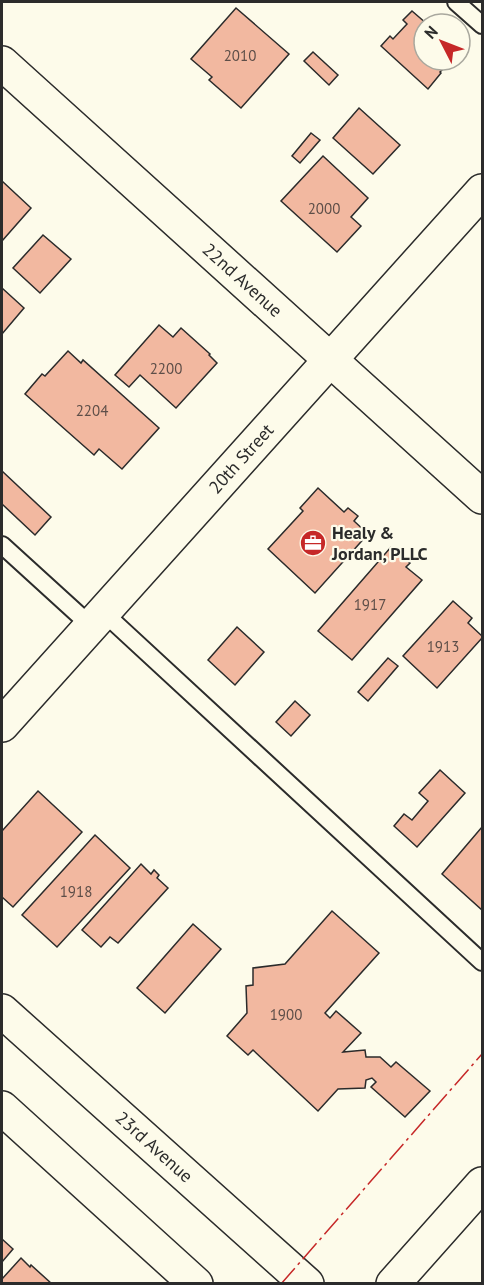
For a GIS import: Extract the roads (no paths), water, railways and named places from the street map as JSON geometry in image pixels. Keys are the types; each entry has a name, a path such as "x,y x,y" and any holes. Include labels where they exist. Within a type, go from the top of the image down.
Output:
{"street":[{"name":"22nd Avenue","path":"2,63 483,497"},
{"name":"20th Street","path":"2,725 483,191"},
{"name":"23rd Avenue","path":"2,1011 307,1284"},
{"path":"2,1108 196,1284"},
{"path":"393,1284 483,1184"}],"lane":[{"path":"456,2 483,25"},
{"path":"2,545 97,619 483,962"}],"place":[{"name":"Healy & Jordan, PLLC","path":"313,543"}]}
